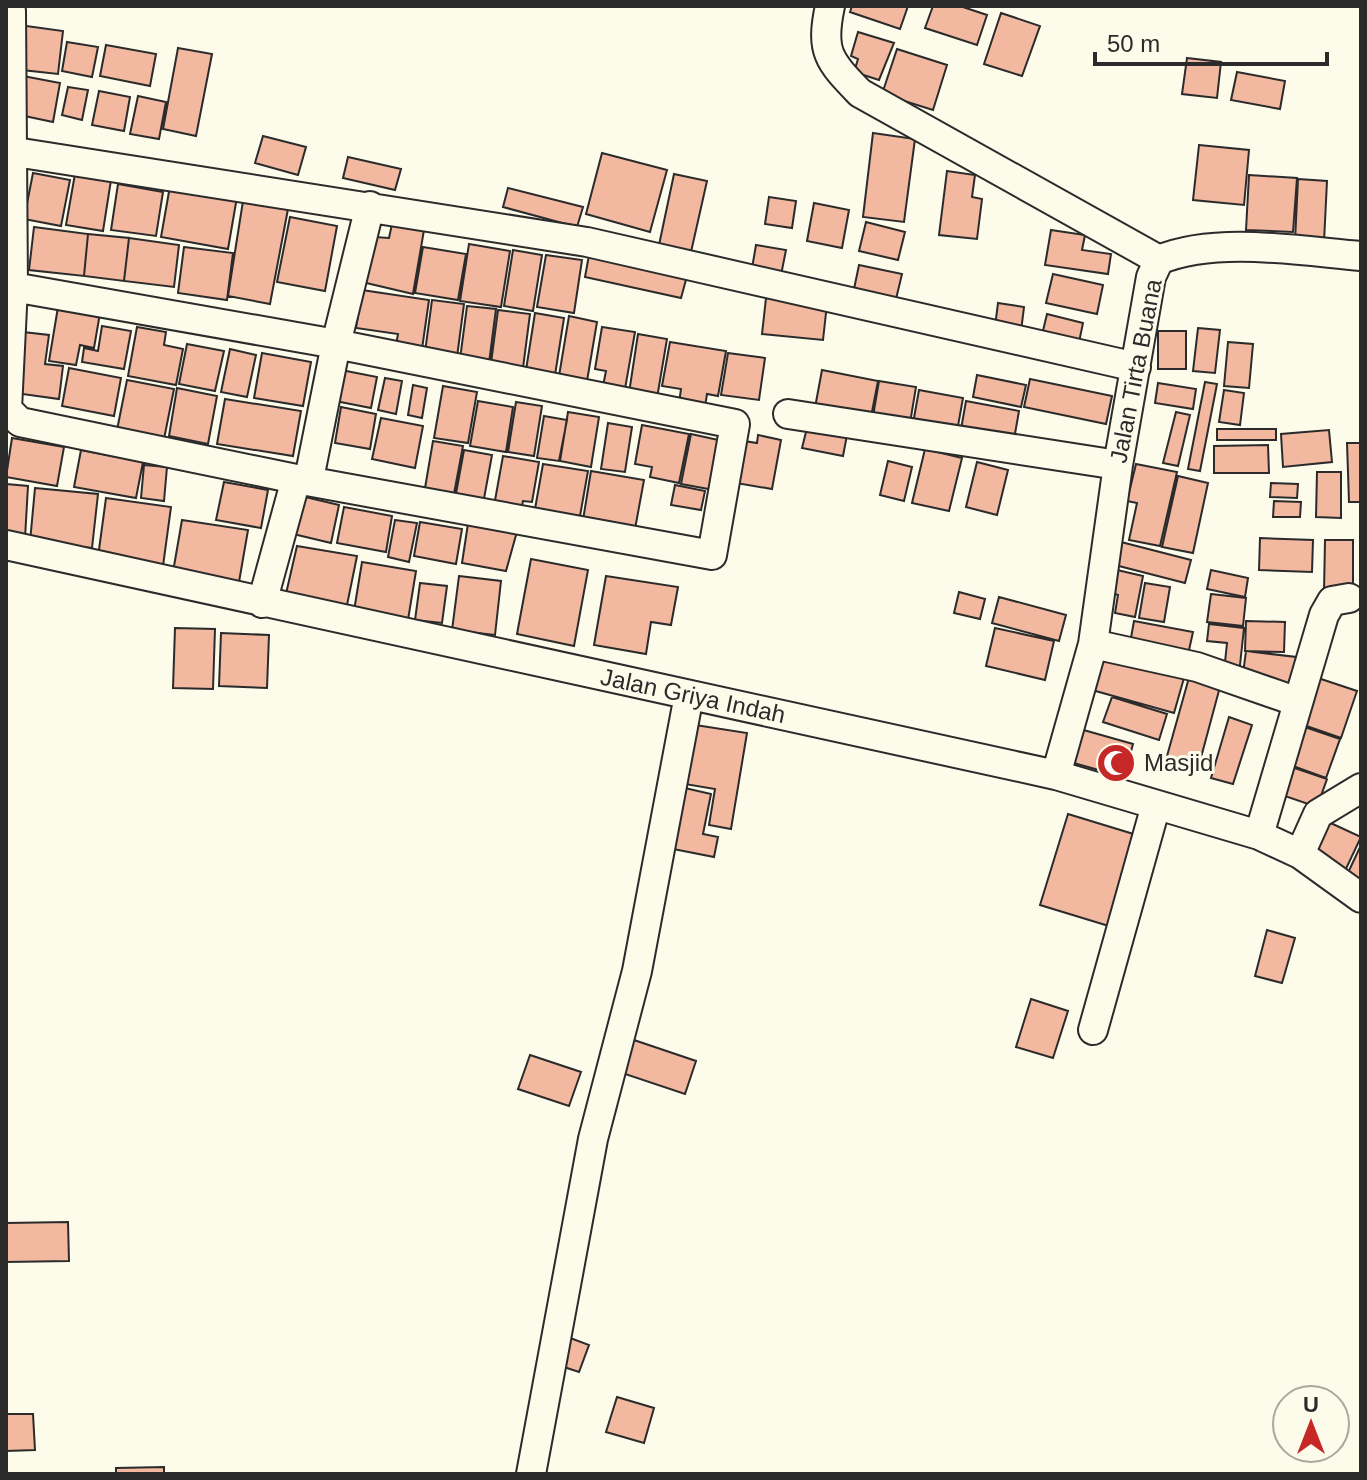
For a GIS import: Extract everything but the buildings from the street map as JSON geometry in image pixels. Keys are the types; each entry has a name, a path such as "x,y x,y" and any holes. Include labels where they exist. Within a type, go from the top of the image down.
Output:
{"street":[{"name":"Jalan Tirta Buana","path":"830,6 823,35 831,63 860,93 1159,260 1151,277 1118,465 1093,644 1056,775"},
{"path":"11,11 9,151 13,287 7,409 12,417 20,422 303,479 712,555 735,424 336,344 13,287"},
{"path":"9,151 587,242 1136,367"},
{"path":"262,603 303,479 370,206"},
{"path":"1159,260 1178,252 1261,248 1361,256"},
{"path":"788,414 1118,465"},
{"name":"Jalan Griya Indah","path":"6,545 1056,775 1259,835 1300,854 1361,898"},
{"path":"1259,835 1324,615 1332,601 1349,598"},
{"path":"1093,644 1197,667 1298,702"},
{"path":"531,1474 593,1139 637,971 689,695"},
{"path":"1300,854 1318,814 1361,788"},
{"path":"1093,1030 1156,805"}],"place":[{"name":"Masjid","path":"1116,763"}]}
